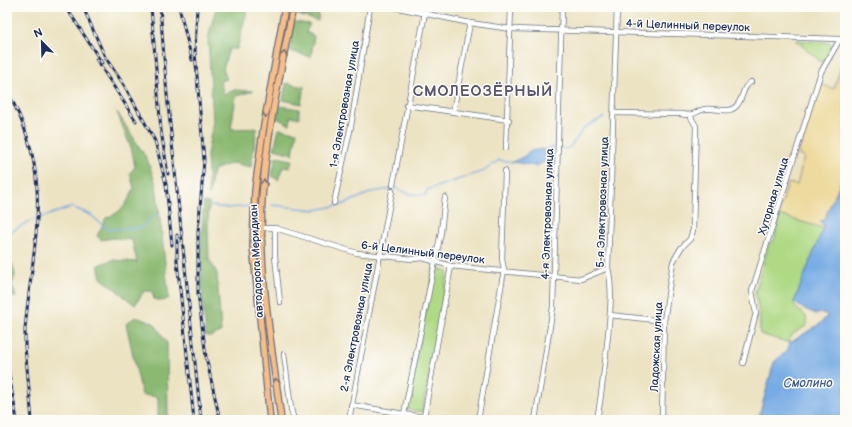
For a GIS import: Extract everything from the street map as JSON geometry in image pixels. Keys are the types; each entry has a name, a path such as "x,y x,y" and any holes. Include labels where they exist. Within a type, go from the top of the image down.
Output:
{"main road":[{"name":"автодорога Меридиан","path":"270,420 258,303 253,228 255,190 263,131 285,7"},
{"name":"автодорога Меридиан","path":"281,420 266,297 262,228 266,162 293,7"},
{"path":"253,228 262,228"}],"street":[{"name":"1-я Электровозная улица","path":"334,203 351,126 370,7"},
{"name":"4-й Целинный переулок","path":"394,7 470,23 511,29 840,39"},
{"path":"392,186 406,105 426,7"},
{"path":"506,148 511,7"},
{"name":"4-я Электровозная улица","path":"535,420 553,307 562,7"},
{"name":"5-я Электровозная улица","path":"596,420 603,383 610,314 611,282 608,268 617,7"},
{"path":"453,112 470,23"},
{"name":"Хуторная улица","path":"743,363 756,313 752,291 821,72 840,39"},
{"path":"614,113 681,114 690,116 709,108 724,111 734,108 738,103 744,88 751,82"},
{"path":"406,105 508,120"},
{"name":"Ладожская улица","path":"662,420 664,321 673,262 681,248 690,239 693,230 696,126 690,116"},
{"path":"478,420 504,270 502,259 504,171"},
{"name":"2-я Электровозная улица","path":"349,420 392,191"},
{"path":"404,414 433,262 441,232 445,197"},
{"name":"6-й Целинный переулок","path":"262,228 275,228 357,252 412,259 424,258 433,262 451,266 504,270 581,279 608,268"},
{"path":"275,228 275,256 280,302"},
{"path":"424,417 451,266"},
{"path":"610,314 664,321"},
{"path":"284,354 291,409 294,420"},
{"path":"351,405 404,414 412,418 424,417 440,420"}],"green space":[{"path":"216,7 248,7 237,49 229,49 223,69 227,79 220,81 224,94 234,90 253,91 236,96 231,129 257,128 251,167 233,163 213,170 209,195 207,155 213,121 208,39"},
{"path":"299,7 319,7 318,21 298,15"},
{"path":"294,22 310,24 306,32 314,36 311,57 290,51"},
{"path":"795,40 831,43 830,57 821,62"},
{"path":"286,83 304,87 301,104 283,100"},
{"path":"280,106 299,109 299,118 291,116 290,125 277,118"},
{"path":"117,112 147,159 156,184 169,298 163,301 154,299 152,291 144,291 135,305 101,278 98,265 113,260 137,262 132,240 114,238 101,240 97,236 106,218 117,213 124,207 134,188 130,173 135,167 132,151"},
{"path":"279,129 297,132 293,154 274,149"},
{"path":"276,157 292,160 290,168 283,167 278,180 272,176"},
{"path":"204,202 209,203 209,259 217,273 221,332 212,336 206,336 203,302 201,253"},
{"path":"779,215 823,228 794,302 795,307 806,316 807,325 793,334 789,339 790,343 760,334 760,316 755,293 769,243 774,241"},
{"path":"7,260 12,263 15,275 12,285 16,297 7,296"},
{"path":"434,268 448,271 422,412 407,409"},
{"path":"135,317 154,323 167,343 168,420 158,420 158,397 142,395 126,324"}],"sand":[{"path":"845,54 845,172 824,220 821,223 824,226 823,228 779,215 779,213 788,183 797,185 804,157 798,155 820,84 834,89"}],"water":[{"path":"543,149 548,160 536,166 512,162 525,156 529,151"},
{"name":"Смолино","path":"845,172 845,420 758,420 774,362 787,351 790,343 821,323 827,316 825,313 816,314 802,308 794,302 824,226 820,221 824,220"}],"waterway":[{"path":"543,151 552,147 565,149 570,147 585,127 604,117"},
{"path":"272,205 315,210 342,205 372,192 396,188 409,194 426,195 427,190 484,171 499,160 512,162"},
{"path":"210,206 228,208 248,206"},
{"path":"7,234 28,222 72,207 91,215 107,229 140,228 157,214"}],"railway":[{"path":"66,7 102,63"},
{"path":"83,7 105,57 124,85 155,141 166,184 172,245"},
{"path":"151,7 161,131 168,174"},
{"path":"160,7 167,95 201,420"},
{"path":"179,7 192,60"},
{"path":"197,7 195,52 204,160 198,232 198,293 206,357 220,420"},
{"path":"96,59 136,121"},
{"path":"7,91 22,122 32,152 36,180 36,237 25,329 25,347 32,420"},
{"path":"177,235 177,261 194,420"},
{"path":"7,363 17,420"}],"district":[{"name":"СМОЛЕОЗЁРНЫЙ","path":"483,91"}]}
